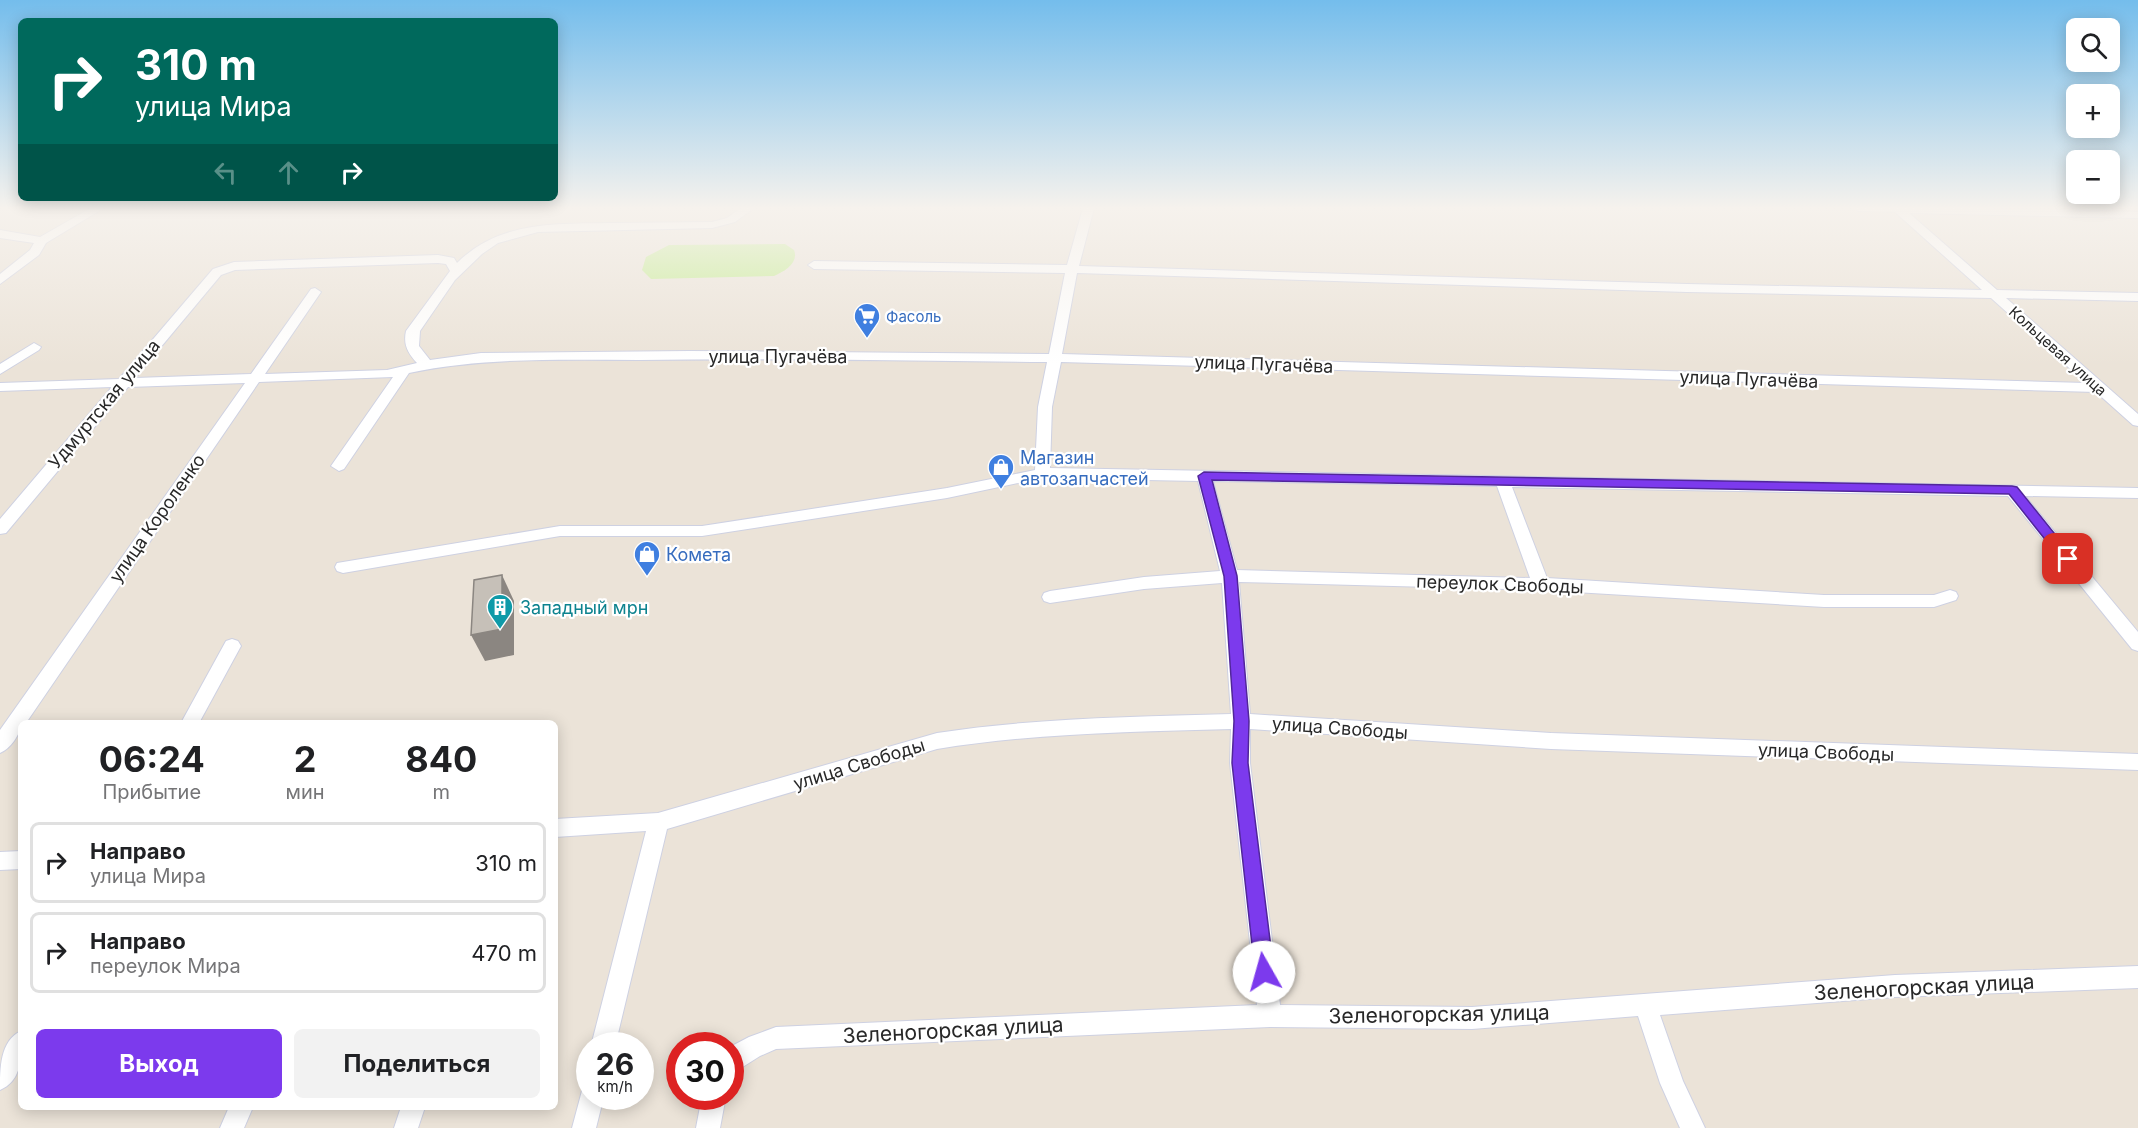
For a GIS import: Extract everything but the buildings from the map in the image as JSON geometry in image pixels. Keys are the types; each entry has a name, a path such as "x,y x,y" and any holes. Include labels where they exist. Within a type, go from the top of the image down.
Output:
{"street":[{"path":"0,280 24,261"},
{"name":"Удмуртская улица","path":"0,529 217,272 234,266 390,261"},
{"name":"Удмуртская улица","path":"448,261 456,270"},
{"path":"428,366 415,352 410,340 413,331 464,261"},
{"path":"1042,473 1045,407 1074,261"},
{"name":"Кольцевая улица","path":"1957,261 2138,422"},
{"path":"814,265 1072,269 1675,287 2138,297"},
{"name":"улица Короленко","path":"0,745 315,292"},
{"path":"0,370 34,346"},
{"name":"улица Пугачёва","path":"0,387 387,374 462,358 690,355 1055,358 2100,388"},
{"path":"339,466 404,371"},
{"path":"343,567 560,531 702,531 936,495 1042,473 2138,493"},
{"path":"1204,476 1230,576 1241,721 1240,763 1270,1016"},
{"path":"1503,482 1541,584"},
{"path":"2012,490 2138,644"},
{"name":"переулок Свободы","path":"1050,597 1144,583 1230,576 1541,584 1824,601 1934,601 1950,596"},
{"path":"192,720 232,646"},
{"name":"улица Свободы","path":"558,828 658,822 710,809 937,741 969,736 1095,726 1241,721 1551,741 2138,762"},
{"path":"606,1032 658,822"},
{"path":"0,861 18,860"},
{"name":"Зеленогорская улица","path":"744,1052 755,1044 776,1038 1270,1016 1472,1018 1895,986 2138,977"},
{"path":"1646,1006 1667,1075 1693,1128"},
{"path":"0,1078 18,1048"},
{"path":"232,1128 240,1110"},
{"path":"406,1128 412,1110"},
{"path":"584,1128 588,1110"},
{"path":"708,1128 711,1110"}],"green space":[{"path":"645,261 794,261 774,276 651,279 642,270"}],"place":[{"name":"Фасоль","path":"867,339"},
{"name":"Магазин автозапчастей","path":"1001,490"},
{"name":"Комета","path":"647,577"},
{"name":"Западный мрн","path":"500,630"}],"route":[{"path":"1264,972 1240,763 1241,721 1230,576 1204,476 2012,490 2068,559"}]}
